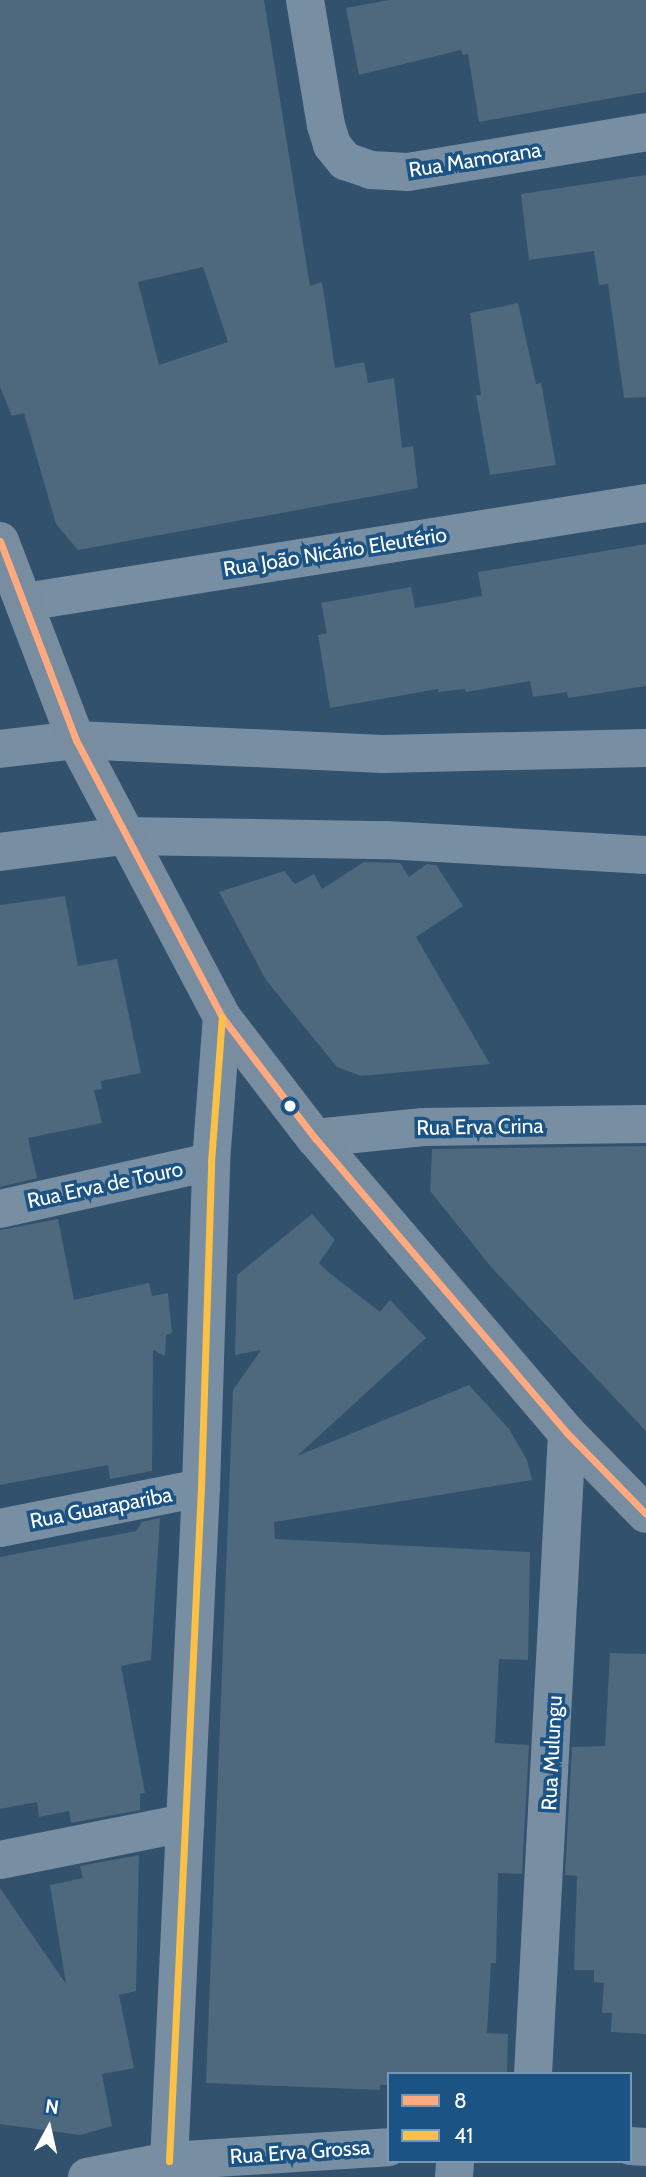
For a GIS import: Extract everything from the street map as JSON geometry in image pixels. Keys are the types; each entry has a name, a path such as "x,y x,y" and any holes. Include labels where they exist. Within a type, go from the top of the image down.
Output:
{"main road":[{"path":"0,541 76,740 123,836 222,1017 316,1138 567,1433 646,1514"}],"street":[{"name":"Rua Mamorana","path":"304,0 326,125 332,145 345,161 371,170 408,172 646,131"},
{"name":"Rua João Nicário Eleutério","path":"25,602 646,502"},
{"path":"0,749 76,740 383,754 646,748"},
{"path":"0,852 123,836 386,840 646,855"},
{"path":"169,2161 201,1488 211,1162 222,1017"},
{"name":"Rua Erva Crina","path":"316,1138 423,1127 646,1124"},
{"name":"Rua Erva de Touro","path":"0,1209 211,1162"},
{"name":"Rua Mulungu","path":"533,2072 567,1433"},
{"name":"Rua Guarapariba","path":"0,1528 201,1488"},
{"path":"0,1860 185,1823"},
{"name":"Rua Erva Grossa","path":"87,2177 169,2161 387,2147"}],"building":[{"path":"0,0 264,0 310,286 322,282 335,368 364,362 368,383 394,378 402,448 413,446 418,488 78,550 56,524 24,413 12,416 0,387","holes":["203,267 228,342 159,365 138,282"]},
{"path":"389,0 646,0 646,92 479,122 468,54 463,55 461,50 359,75 346,8"},
{"path":"646,175 646,397 624,398 608,284 599,285 594,251 529,260 521,194"},
{"path":"518,303 536,384 541,383 556,465 490,475 476,395 481,395 470,313"},
{"path":"646,544 646,686 568,698 567,692 533,697 530,681 466,692 465,689 438,692 438,689 330,708 318,635 327,633 321,603 411,587 415,608 482,596 478,572"},
{"path":"364,862 400,863 409,877 427,864 436,865 463,906 416,937 490,1064 361,1076 337,1067 266,980 219,892 284,871 295,884 314,874 322,889"},
{"path":"65,896 78,966 117,959 141,1073 101,1081 102,1089 94,1090 102,1123 28,1138 37,1178 0,1187 0,905"},
{"path":"646,1146 646,1431 492,1268 430,1191 432,1149"},
{"path":"312,1214 335,1240 319,1263 380,1312 390,1300 426,1338 297,1456 469,1385 509,1429 527,1460 532,1480 274,1522 275,1539 530,1552 528,1660 499,1659 495,1743 529,1745 522,1874 498,1873 496,1963 491,1963 487,2033 508,2034 507,2072 387,2072 387,2085 380,2085 380,2090 206,2083 233,1390 261,1350 235,1355 237,1275"},
{"path":"58,1219 74,1300 149,1283 152,1296 168,1293 172,1333 166,1335 165,1356 153,1350 152,1471 110,1479 108,1465 0,1485 0,1230"},
{"path":"160,1518 151,1660 121,1666 145,1793 140,1794 140,1810 71,1823 69,1811 39,1817 37,1802 0,1809 0,1557 136,1531 142,1522"},
{"path":"610,1653 646,1654 646,2034 611,2032 612,2013 602,2013 604,1983 594,1982 594,1970 574,1970 577,1876 565,1875 572,1747 605,1746"},
{"path":"139,1855 136,1991 119,1995 134,2068 102,2074 112,2126 80,2135 0,2124 0,1888 66,1984 50,1885 83,1878 80,1866"}],"transit line":[{"name":"8","path":"0,541 76,740 222,1017 315,1138 567,1433 646,1514"},
{"name":"41","path":"169,2161 201,1488 211,1162 222,1017"}]}
